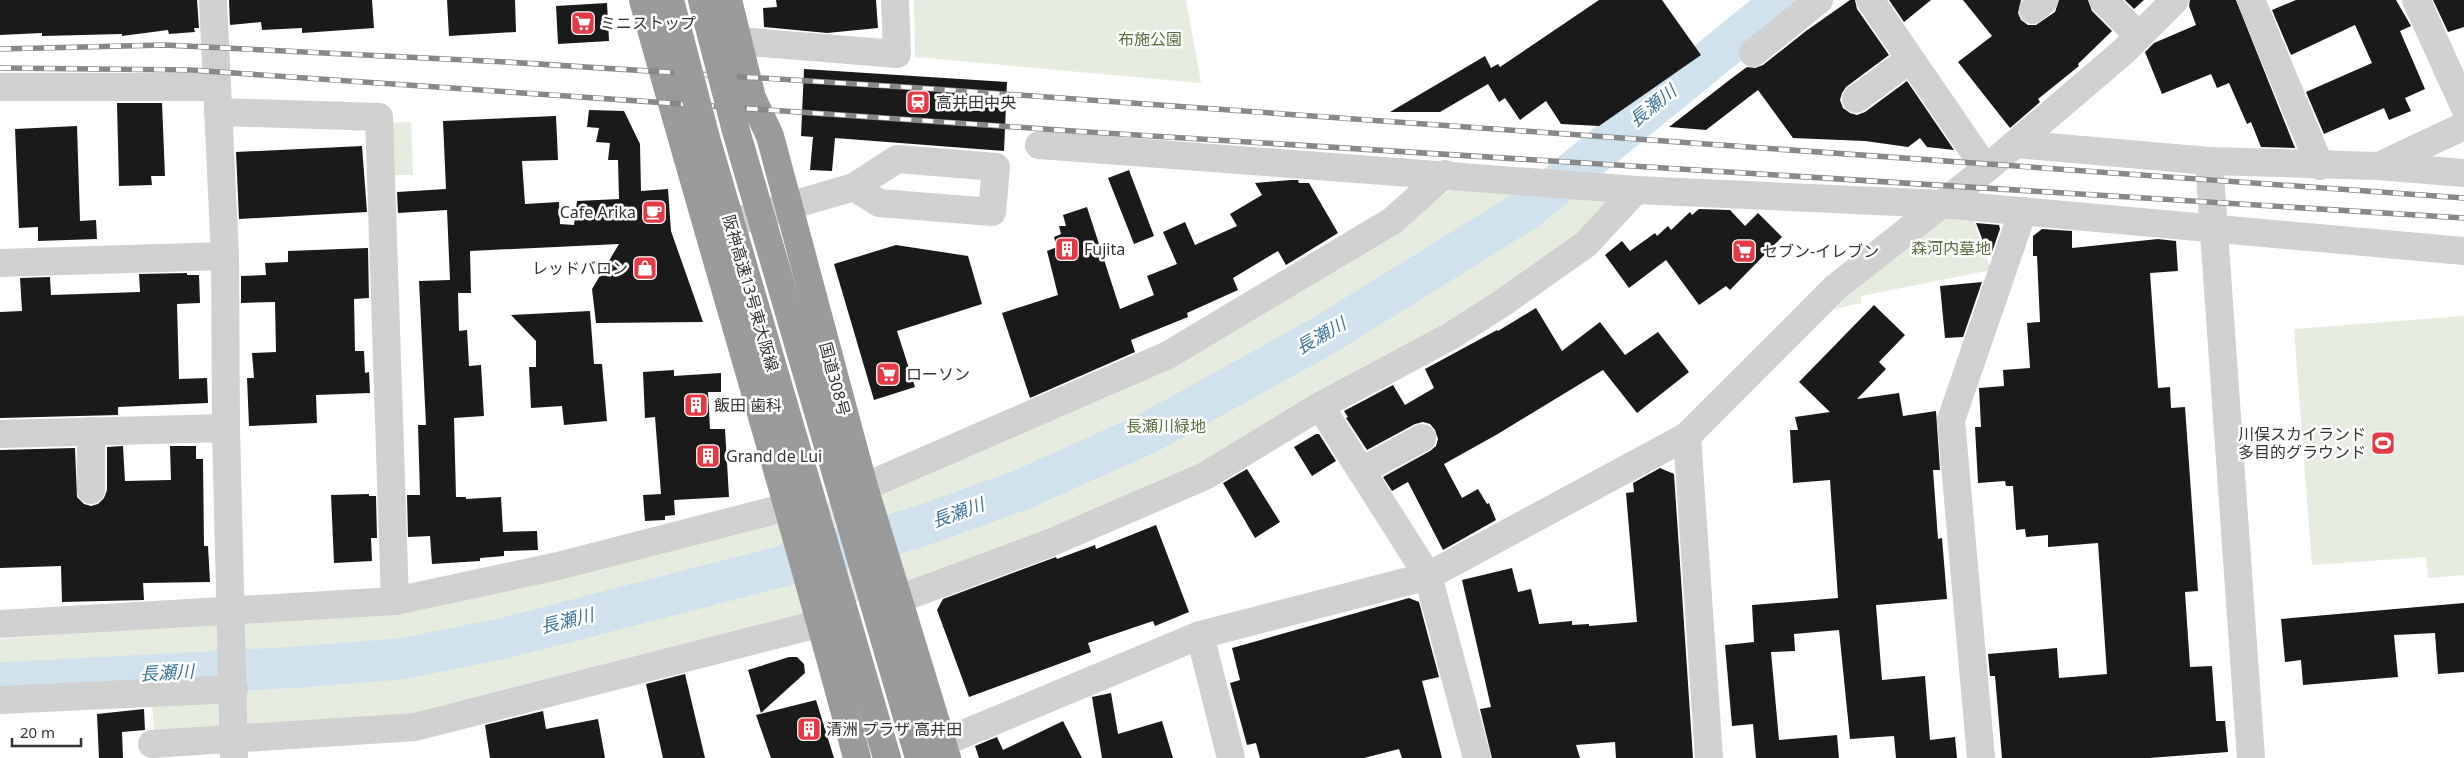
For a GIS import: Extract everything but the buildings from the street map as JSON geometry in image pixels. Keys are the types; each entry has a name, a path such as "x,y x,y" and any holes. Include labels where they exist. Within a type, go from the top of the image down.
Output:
{"highway":[{"path":"644,0 708,234 822,623 857,758"},
{"name":"阪神高速13号東大阪線","path":"670,0 706,138 887,758"},
{"name":"阪神高速13号東大阪線","path":"702,0 736,131 919,758"},
{"name":"国道308号","path":"728,0 752,98 770,136 864,487 945,750"}],"street":[{"path":"213,0 225,256 226,428 234,748"},
{"path":"738,41 897,54 895,0"},
{"path":"1753,53 1819,0"},
{"path":"1870,0 1986,169"},
{"path":"2103,0 2139,36"},
{"path":"2251,0 2320,166"},
{"path":"2416,0 2464,106"},
{"path":"907,758 945,750 1200,635 1428,576 1687,436 1836,287 1986,169 2139,36 2168,2"},
{"path":"1856,99 1910,59"},
{"path":"0,86 218,99 379,117 395,602"},
{"path":"2378,166 2464,126"},
{"path":"2015,144 2209,161 2320,166 2378,166 2464,174"},
{"path":"1039,145 1445,174 1636,190 1941,204 2464,251"},
{"path":"2209,161 2251,758"},
{"path":"864,487 1168,355 1392,221 1445,174"},
{"path":"708,234 744,219 854,187"},
{"path":"899,599 1050,543 1205,476 1320,406 1449,337 1501,304 1586,244 1636,190"},
{"path":"1981,758 1951,420 2023,211"},
{"path":"0,262 225,256"},
{"path":"1320,406 1428,576 1477,758"},
{"path":"0,434 226,428"},
{"path":"91,431 91,490"},
{"path":"1687,436 1709,758"},
{"path":"1361,471 1422,438"},
{"path":"0,624 395,602 558,566 787,507"},
{"path":"152,744 234,748 415,728 822,623"},
{"path":"1200,635 1231,758"},
{"path":"0,700 233,678"}],"green space":[{"name":"布施公園","path":"914,0 1186,0 1201,83 915,57"},
{"path":"411,122 413,175 389,175 387,123"},
{"name":"長瀬川緑地","path":"1455,186 1616,198 1580,238 1444,329 1199,472 896,589 819,614 407,717 154,734 151,687 0,690 0,639 179,626 751,523 876,491 1399,229"},
{"name":"森河内墓地","path":"1952,210 1971,212 1991,270 1861,296 1861,303 1835,309 1854,289"},
{"name":"川俣スカイランド 多目的グラウンド","path":"2464,316 2464,575 2428,578 2426,557 2312,565 2294,329"}],"waterway":[{"name":"長瀬川","path":"0,683 299,667 400,659 505,638 779,567 918,527 1021,490 1148,433 1321,337 1526,210 1783,0"}],"railway":[{"path":"0,49 165,45 506,62 920,88 2464,198"},
{"path":"0,68 190,70 1088,132 2464,218"}],"place":[{"name":"ミニストップ","path":"583,23"},
{"name":"高井田中央","path":"918,102"},
{"name":"Cafe Arika","path":"654,212"},
{"name":"Fujita","path":"1067,249"},
{"name":"セブン-イレブン","path":"1744,251"},
{"name":"レッドバロン","path":"645,268"},
{"name":"ローソン","path":"888,374"},
{"name":"飯田 歯科","path":"696,405"},
{"name":"川俣スカイランド 多目的グラウンド","path":"2383,443"},
{"name":"Grand de Lui","path":"708,456"},
{"name":"清洲 プラザ 高井田","path":"809,729"}]}
